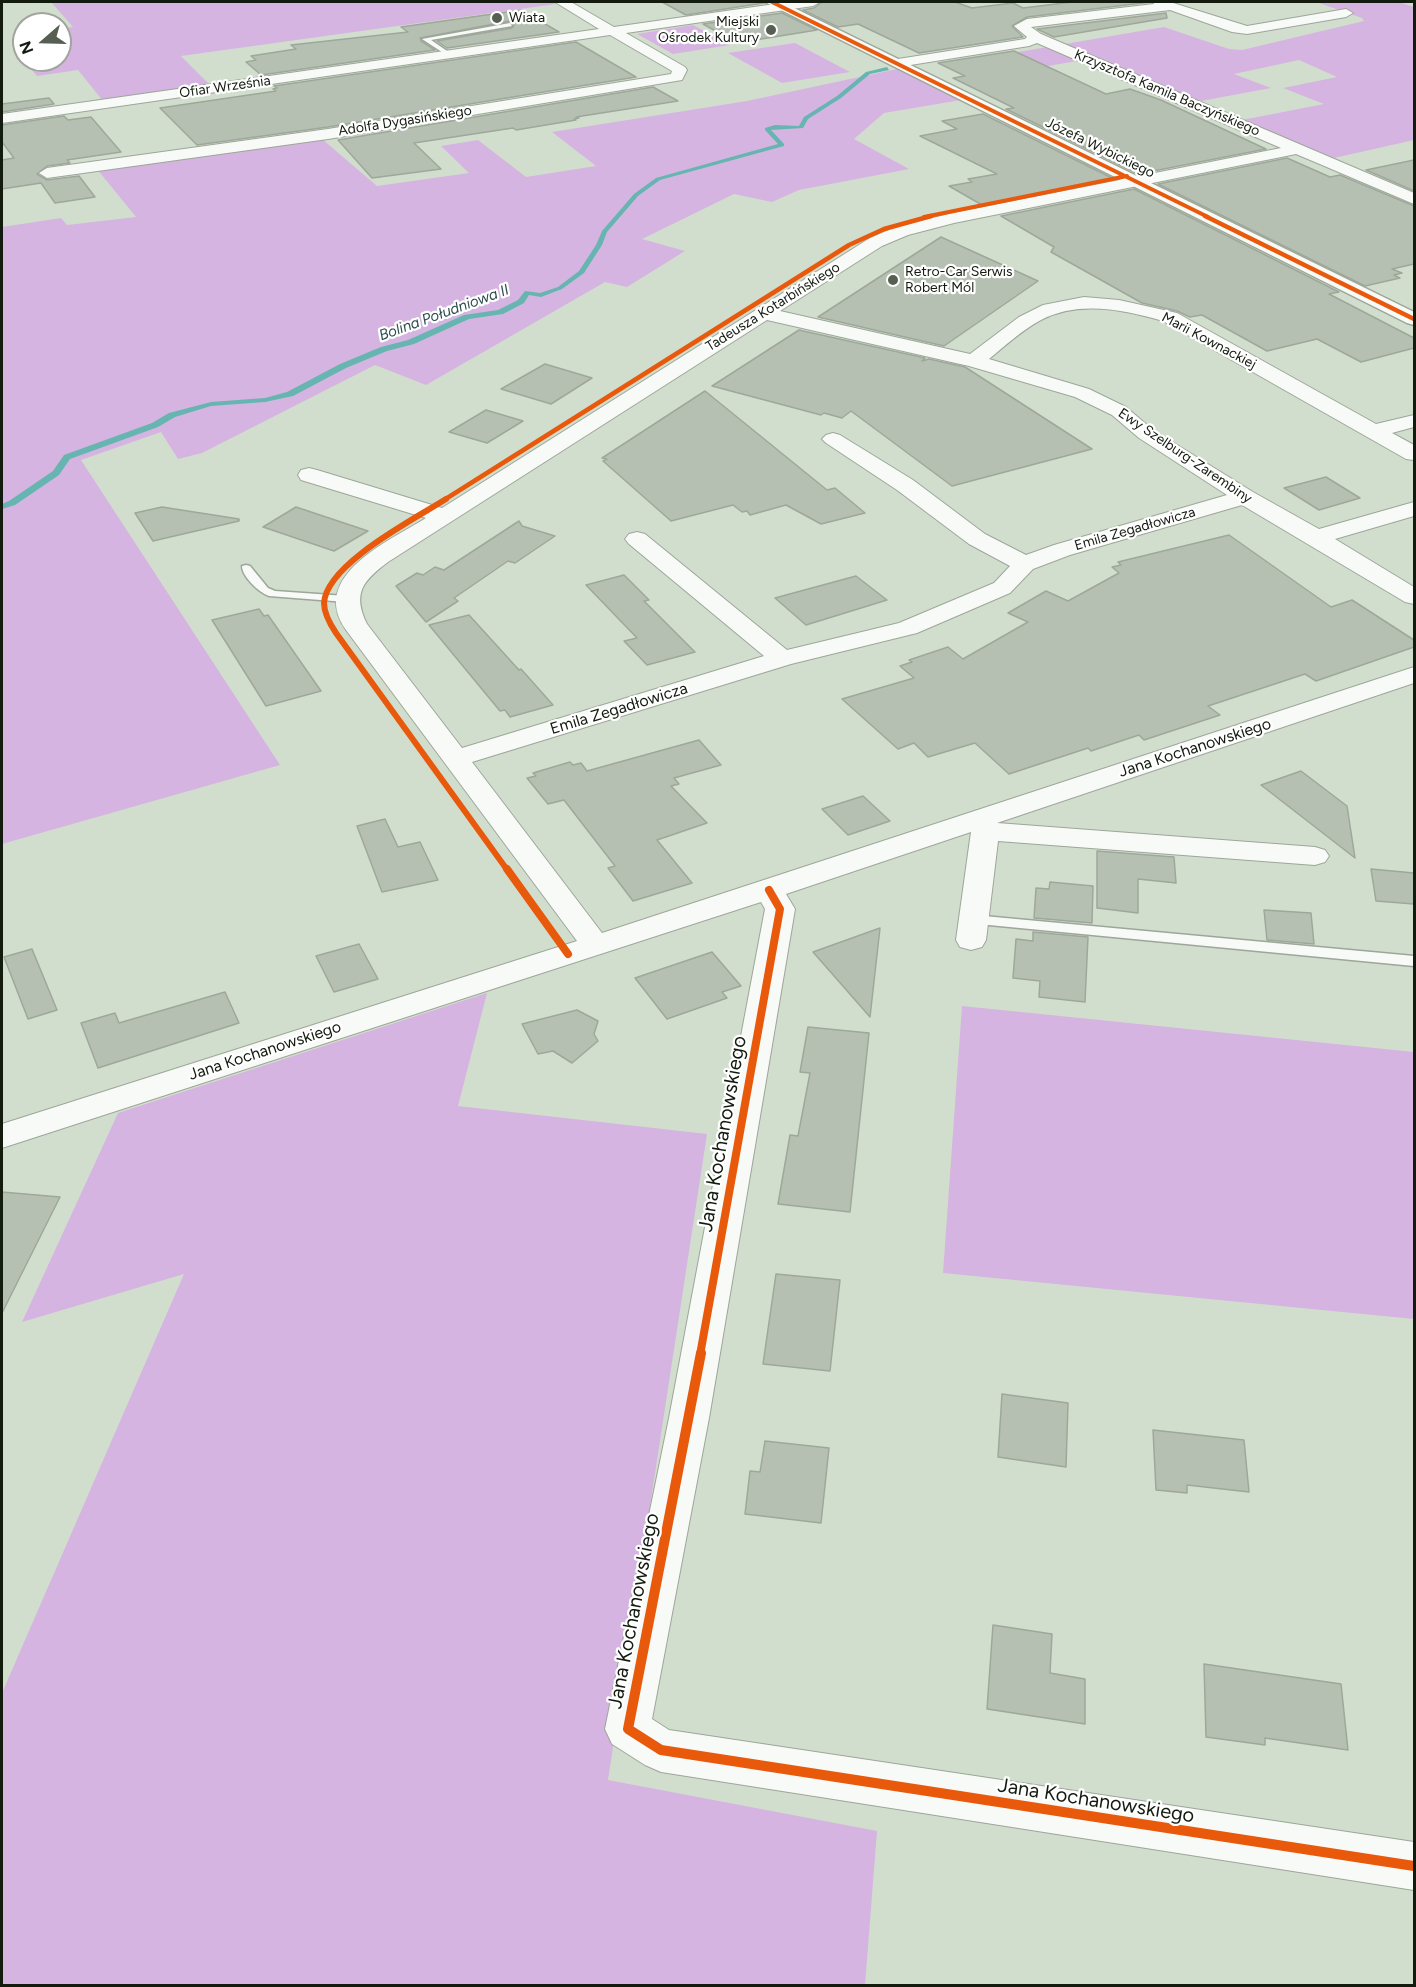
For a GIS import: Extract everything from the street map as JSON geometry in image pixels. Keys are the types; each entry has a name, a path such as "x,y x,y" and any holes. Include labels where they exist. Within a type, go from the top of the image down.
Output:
{"street":[{"path":"562,2 612,30"},
{"name":"Ofiar Września","path":"2,119 777,4 813,2"},
{"name":"Józefa Wybickiego","path":"777,4 1414,319"},
{"path":"898,63 1029,42 1036,37 1021,26 1022,24 1165,4 1236,29 1247,30 1347,13 1321,4"},
{"name":"Adolfa Dygasińskiego","path":"47,173 328,134 677,77 680,70 612,30"},
{"name":"Krzysztofa Kamila Baczyńskiego","path":"1036,37 1297,149 1407,190 1414,199"},
{"name":"Tadeusza Kotarbińskiego","path":"346,599 350,587 367,566 763,313 890,235 952,218 1297,149"},
{"name":"Marii Kownackiej","path":"974,361 1033,317 1049,309 1093,304 1131,307 1170,317 1414,454"},
{"name":"Ewy Szelburg-Zarembiny","path":"763,313 974,361 1082,393 1119,411 1146,434 1245,497 1414,597"},
{"path":"1373,431 1414,421"},
{"path":"832,439 905,485 976,539 1025,564"},
{"path":"309,475 444,516"},
{"name":"Emila Zegadłowicza","path":"455,759 782,659 908,628 1002,588 1025,564 1062,550 1245,497"},
{"path":"1316,537 1414,509"},
{"path":"637,539 782,659"},
{"path":"346,599 346,610 355,626 596,945"},
{"name":"Jana Kochanowskiego","path":"2,1136 769,890 980,826 1414,675"},
{"path":"972,930 980,826"},
{"name":"Jana Kochanowskiego","path":"980,826 1315,856"},
{"name":"Jana Kochanowskiego","path":"769,890 780,909 689,1418 628,1729 661,1750 1414,1866"}],"lane":[{"path":"448,54 425,39 510,25"},
{"path":"246,568 264,590 273,594 346,599"},
{"path":"972,930 1414,961"}],"shaded area":[{"path":"51,2 552,2 556,4 181,56 211,86 103,101 78,70 72,71 72,12 60,12"},
{"path":"1316,2 1399,2 1414,7 1414,140 1334,158 1242,120 1324,104 1283,88 1337,77 1299,60 1234,74 1271,88 1201,101 1091,62 1077,61 1019,71 989,57 1164,27 1229,49 1242,50 1364,21 1362,18"},
{"path":"693,25 730,45 673,54 637,34"},
{"path":"795,43 850,72 782,83 728,53"},
{"path":"897,69 961,100 884,113 854,139 909,169 799,190 772,202 734,194 642,239 685,251 627,287 605,282 426,385 375,365 202,453 178,459 161,432 81,460 280,765 2,844 2,227 61,218 67,225 136,217 92,163 315,133 377,186 469,173 441,146 478,140 526,177 596,166 552,132 747,101"},
{"path":"34,72 64,72 37,76"},
{"path":"487,993 458,1106 707,1134 608,1780 877,1831 865,1985 2,1986 2,1693 184,1274 22,1322 118,1113"},
{"path":"962,1006 1414,1052 1414,1319 943,1273"}],"building":[{"path":"662,2 763,2 764,3 686,15"},
{"path":"822,2 955,2 972,8 1013,3 1023,8 1072,2 1151,2 1027,17 1012,26 1023,37 919,53 858,24 838,27 803,10 814,8"},
{"path":"521,10 559,32 447,48 437,41 512,28 514,25 510,21 420,38 435,50 261,75 246,62 256,60 251,56 296,49 291,45 408,32 401,27"},
{"path":"782,13 817,30 737,43 703,24"},
{"path":"1166,13 1167,18 1054,37 1037,29"},
{"path":"576,42 636,77 328,127 197,145 160,108 276,91 273,89 277,88 274,86"},
{"path":"1014,51 1106,94 1130,89 1161,100 1266,149 1138,174 1006,109 1014,108 953,78 965,76 938,63"},
{"path":"653,87 678,101 576,117 579,118 516,130 513,128 414,143 441,169 372,178 338,140"},
{"path":"49,98 54,104 2,112 2,104"},
{"path":"983,114 1114,179 982,205 949,186 972,182 968,179 997,174 920,136 957,129 942,121"},
{"path":"64,116 68,120 91,117 121,152 67,160 70,163 47,166 37,174 47,180 79,176 95,197 55,203 41,183 2,189 2,160 14,158 2,142 2,125"},
{"path":"1287,158 1330,177 1340,175 1414,206 1414,264 1392,269 1402,273 1394,275 1400,278 1365,286 1158,184"},
{"path":"1414,160 1414,191 1366,170"},
{"path":"1134,189 1339,292 1329,294 1414,338 1414,348 1361,362 1317,339 1267,351 1202,315 1190,317 1177,311 1142,303 1051,252 1054,247 1001,216"},
{"path":"941,237 1038,281 944,346 818,317"},
{"path":"799,330 925,358 922,361 929,359 965,367 1092,449 952,486 851,411 842,418 824,413 821,415 712,386"},
{"path":"545,364 592,378 551,404 501,389"},
{"path":"705,391 827,490 835,488 865,513 821,524 786,505 750,515 747,511 742,512 733,505 671,521 603,461 607,459 602,458"},
{"path":"486,410 523,421 487,443 449,432"},
{"path":"1326,477 1360,498 1319,510 1284,488"},
{"path":"162,507 239,519 239,521 153,541 135,513"},
{"path":"296,507 368,531 334,551 263,527"},
{"path":"519,521 522,526 555,536 515,563 508,561 454,598 458,601 426,622 396,586 417,573 423,575 435,567 444,570"},
{"path":"1229,535 1331,607 1352,600 1414,640 1414,647 1316,681 1305,674 1208,706 1220,715 1144,740 1139,735 1091,751 1088,748 1009,774 975,743 928,757 914,743 898,749 842,699 914,678 900,666 912,662 909,660 948,647 963,659 1028,622 1008,613 1046,591 1068,601 1119,573 1112,567 1121,565 1118,562"},
{"path":"624,575 649,600 644,601 695,652 647,665 624,641 637,638 586,585"},
{"path":"856,576 887,600 806,625 775,598"},
{"path":"259,609 264,616 268,615 321,691 266,706 212,620"},
{"path":"469,615 553,705 510,717 505,710 500,711 429,625"},
{"path":"699,740 721,765 674,778 679,784 671,786 707,823 657,840 692,883 633,901 608,868 615,866 564,800 548,804 527,778 536,776 533,773 570,762 573,765 581,763 587,771"},
{"path":"1301,771 1347,806 1355,858 1261,785"},
{"path":"863,796 890,821 848,835 822,809"},
{"path":"385,819 398,847 420,842 438,880 382,892 357,826"},
{"path":"1097,851 1174,857 1176,883 1138,879 1138,913 1097,908"},
{"path":"1371,869 1414,873 1414,904 1376,901"},
{"path":"1050,882 1093,886 1092,923 1034,918 1036,888 1049,889"},
{"path":"1264,910 1311,913 1314,944 1267,940"},
{"path":"880,928 870,1017 813,952"},
{"path":"1033,932 1088,937 1085,1002 1039,997 1040,981 1013,978 1016,939 1033,941"},
{"path":"359,944 378,979 334,992 316,956"},
{"path":"32,949 57,1010 28,1019 4,957"},
{"path":"712,952 741,986 722,992 727,998 667,1019 635,978"},
{"path":"225,992 239,1023 98,1068 81,1023 115,1013 119,1023"},
{"path":"577,1010 598,1021 594,1034 598,1041 572,1063 553,1051 538,1054 522,1024"},
{"path":"808,1027 869,1033 850,1212 778,1204 790,1135 798,1136 810,1073 800,1072"},
{"path":"2,1192 60,1197 2,1313"},
{"path":"776,1274 840,1280 830,1371 763,1364"},
{"path":"1002,1394 1068,1403 1066,1467 998,1457"},
{"path":"1153,1430 1244,1440 1249,1492 1187,1485 1187,1493 1156,1490"},
{"path":"765,1441 829,1448 821,1523 745,1514 750,1471 760,1472"},
{"path":"993,1625 1052,1634 1050,1673 1085,1679 1085,1724 987,1709"},
{"path":"1204,1664 1341,1684 1348,1750 1265,1738 1265,1745 1206,1737"}],"waterway":[{"name":"Bolina Południowa II","path":"2,507 12,503 56,473 67,457 155,425 172,415 211,404 265,400 290,394 343,366 384,349 411,342 467,317 500,312 521,301 527,292 541,295 560,288 582,272 599,245 604,232 636,195 658,179 782,145 767,129 801,127 806,118 839,97 868,73 887,69"}],"cycle path":[{"path":"772,2 1414,319"},
{"path":"568,954 336,633 324,607 330,585 340,572 368,548 849,245 910,220 1127,176"},
{"path":"769,890 780,909 689,1418 628,1729 661,1750 1414,1866"}],"place":[{"name":"Wiata","path":"497,18"},
{"name":"Miejski Ośrodek Kultury","path":"771,30"},
{"name":"Retro-Car Serwis Robert Mól","path":"893,280"}]}
